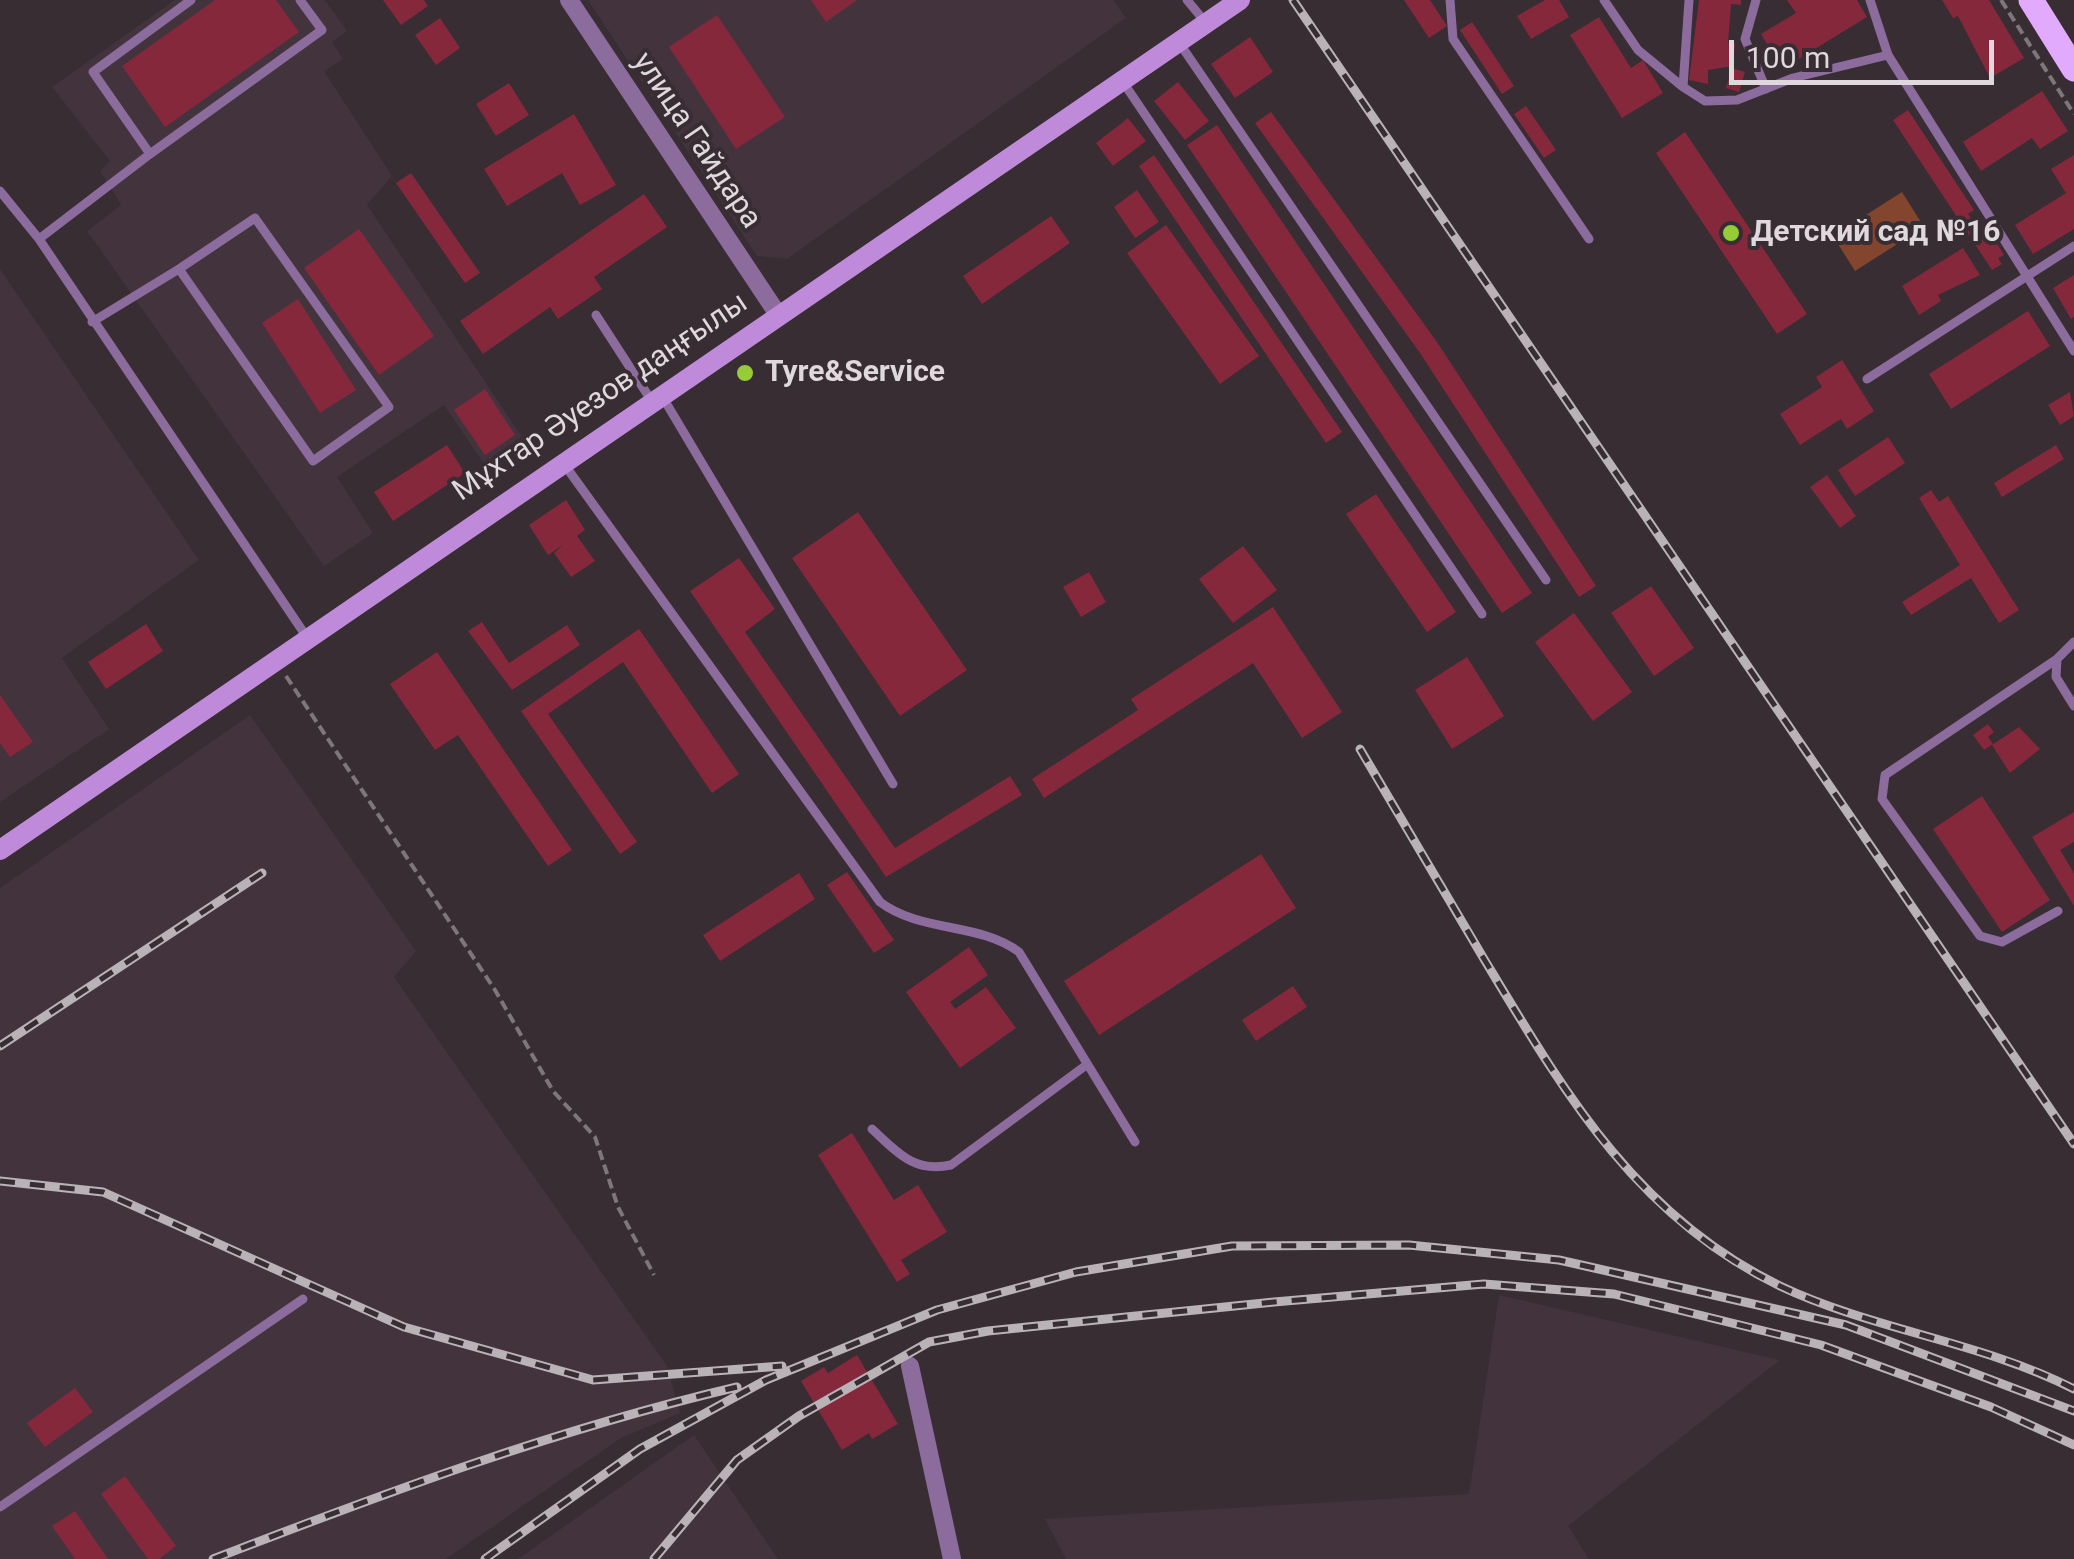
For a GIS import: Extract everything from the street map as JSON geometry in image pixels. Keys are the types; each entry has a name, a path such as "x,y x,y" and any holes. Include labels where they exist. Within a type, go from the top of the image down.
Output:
{"main road":[{"name":"Мұхтар Әуезов даңғылы","path":"0,850 306,636 1240,0"},
{"path":"2031,0 2074,69"}],"street":[{"name":"улица Гайдара","path":"569,0 778,313"},
{"path":"910,1366 952,1559"}],"lane":[{"path":"150,154 93,72 191,0"},
{"path":"39,240 322,30 300,0"},
{"path":"1187,0 1206,23"},
{"path":"1450,0 1452,39 1589,239"},
{"path":"1604,0 1638,50 1704,101 1737,100 1766,88 1888,55"},
{"path":"1682,87 1689,0"},
{"path":"1756,0 1745,39 1766,88"},
{"path":"1870,0 1888,55 2073,346"},
{"path":"1178,42 1546,580"},
{"path":"1121,80 1482,614"},
{"path":"0,190 39,240 306,636"},
{"path":"92,322 180,270 255,218 389,407 313,461 180,270"},
{"path":"1866,379 2074,246"},
{"path":"596,315 656,397 893,784"},
{"path":"562,462 880,902 897,915 1001,938 1019,952 1085,1066 1135,1142"},
{"path":"2058,912 2002,942 1980,936 1882,799 1882,788 1885,775 2056,659 2074,642"},
{"path":"2056,659 2056,676 2074,706"},
{"path":"872,1129 911,1164 929,1170 951,1165 1085,1066"},
{"path":"0,1506 304,1299"}],"path":[{"path":"2001,0 2074,114"},
{"path":"275,659 495,990 553,1091 595,1137 618,1207 654,1275"}],"shaded area":[{"path":"175,0 325,0 347,31 332,42 343,59 324,71 392,176 367,205 522,437 484,464 444,405 337,477 373,533 324,566 87,231 121,205 100,171 110,161 52,87"},
{"path":"588,0 1113,0 1126,18 787,259 757,256"},
{"path":"1902,192 1924,227 1855,271 1833,236"},
{"path":"0,269 199,560 62,658 109,729 0,802"},
{"path":"250,715 416,951 394,977 667,1366 680,1413 621,1438 446,1559 0,1559 0,888"},
{"path":"1499,1295 1780,1360 1568,1526 1589,1559 1066,1559 1045,1519 1469,1494"},
{"path":"694,1435 778,1559 518,1559"}],"building":[{"path":"215,0 276,0 299,32 165,127 122,66"},
{"path":"383,0 424,0 428,6 401,25"},
{"path":"811,0 857,0 826,22"},
{"path":"1404,0 1430,0 1447,26 1429,38"},
{"path":"1545,0 1559,0 1569,17 1531,39 1517,16"},
{"path":"1699,0 1741,0 1741,5 1731,4 1728,43 1735,44 1733,66 1708,70 1708,84 1689,80"},
{"path":"1787,0 1857,0 1867,17 1782,69 1761,34 1796,13"},
{"path":"1942,0 1989,0 2024,58 1990,78 1958,16 1953,18"},
{"path":"717,15 785,117 736,149 669,47"},
{"path":"1599,17 1631,68 1643,60 1663,93 1622,118 1570,35"},
{"path":"440,18 460,48 436,65 415,35"},
{"path":"1472,22 1514,86 1502,94 1460,30"},
{"path":"1250,37 1273,72 1235,98 1211,64"},
{"path":"1732,68 1745,72 1739,92 1726,88"},
{"path":"1178,82 1209,121 1185,140 1154,101"},
{"path":"509,83 529,115 496,136 476,104"},
{"path":"2042,91 2068,131 2040,149 2032,138 1981,171 1963,142"},
{"path":"1526,106 1556,150 1544,158 1514,114"},
{"path":"1908,110 1974,210 1968,214 1990,246 1996,242 2004,255 1998,258 2002,264 1992,270 1893,120"},
{"path":"1271,112 1437,342 1596,586 1579,597 1420,353 1255,123"},
{"path":"574,114 616,185 580,205 562,173 507,206 484,169"},
{"path":"1128,118 1146,141 1113,166 1096,143"},
{"path":"1217,125 1532,593 1502,613 1187,145"},
{"name":"Детский сад №16","path":"1685,132 1807,314 1777,334 1656,153"},
{"path":"1154,155 1342,432 1326,443 1139,166"},
{"path":"2074,155 2074,229 2033,254 2015,225 2066,193 2051,169"},
{"path":"411,173 480,273 465,283 396,183"},
{"path":"1137,190 1159,222 1135,238 1114,207"},
{"path":"644,194 667,227 594,277 602,289 558,319 550,307 483,354 460,321"},
{"path":"1051,216 1070,243 982,304 963,276"},
{"path":"1166,225 1259,356 1220,384 1127,253"},
{"path":"359,229 434,336 379,375 304,268"},
{"path":"1963,248 1980,275 1938,295 1941,301 1919,315 1902,286"},
{"path":"2074,275 2074,317 2071,319 2053,288"},
{"path":"298,299 356,390 320,413 262,323"},
{"path":"2028,311 2050,346 1951,409 1929,374"},
{"path":"1842,360 1874,411 1847,429 1841,419 1800,445 1780,414 1822,387 1816,377"},
{"path":"485,389 515,435 485,455 454,410"},
{"path":"2070,392 2074,416 2060,425 2048,405"},
{"path":"1888,437 1905,463 1855,496 1838,470"},
{"path":"447,445 465,473 393,521 374,492"},
{"path":"2056,445 2064,459 2002,497 1994,483"},
{"path":"1827,475 1856,516 1840,528 1810,487"},
{"path":"1931,490 1939,502 1948,496 2019,610 1999,623 1971,578 1911,615 1902,602 1960,565 1919,498"},
{"path":"1376,494 1456,612 1427,632 1346,514"},
{"path":"566,500 585,530 577,536 595,561 571,577 554,553 563,545 548,555 529,525"},
{"path":"858,512 967,670 900,716 792,558"},
{"path":"1243,546 1277,590 1233,623 1199,579"},
{"path":"739,558 775,609 745,632 895,848 1010,776 1022,795 886,877 690,591"},
{"path":"1089,572 1106,602 1081,617 1063,587"},
{"path":"1651,586 1694,648 1654,676 1611,613"},
{"path":"1273,607 1342,712 1302,738 1253,663 1044,798 1032,779 1138,710 1131,699"},
{"path":"1574,613 1632,692 1593,721 1535,642"},
{"path":"482,622 509,663 567,625 580,645 512,690 468,631"},
{"path":"146,624 163,651 106,689 88,662"},
{"path":"639,629 739,774 712,793 623,662 548,714 637,842 620,854 521,711"},
{"path":"437,652 572,850 548,866 458,735 435,750 390,684"},
{"path":"1467,657 1504,716 1452,749 1415,690"},
{"path":"0,695 33,742 10,757 0,743"},
{"path":"1988,724 1994,732 1988,737 1993,744 1984,750 1973,735"},
{"path":"2019,727 2040,749 2010,773 1992,745"},
{"path":"1982,796 2050,900 2002,932 1933,829"},
{"path":"2074,812 2074,842 2060,850 2074,873 2074,906 2032,837"},
{"path":"1261,854 1296,908 1099,1035 1064,981"},
{"path":"847,872 894,940 874,953 827,885"},
{"path":"799,873 815,899 720,961 703,935"},
{"path":"969,947 988,975 950,1002 955,1009 986,987 1016,1028 960,1068 906,992"},
{"path":"1293,986 1307,1007 1256,1041 1242,1020"},
{"path":"852,1133 894,1200 918,1185 947,1232 901,1260 910,1274 897,1282 818,1155"},
{"path":"857,1355 898,1424 872,1439 869,1433 842,1450 801,1381 824,1367 828,1373"},
{"path":"75,1388 93,1412 45,1447 27,1423"},
{"path":"125,1476 176,1546 159,1559 148,1559 101,1494"},
{"path":"75,1511 108,1559 75,1559 52,1526"}],"railway":[{"path":"1293,0 2074,1144"},
{"path":"1360,749 1513,1008 1574,1102 1643,1186 1684,1224 1729,1257 1780,1286 1852,1314 2002,1359 2074,1389"},
{"path":"0,1046 262,873"},
{"path":"0,1181 103,1192 404,1327 593,1380 782,1366"},
{"path":"485,1559 640,1449 766,1380 937,1310 1076,1272 1232,1246 1409,1245 1559,1260 1846,1325 2074,1411"},
{"path":"654,1559 737,1460 799,1416 929,1342 988,1331 1484,1284 1614,1294 1821,1345 1991,1407 2074,1445"},
{"path":"213,1559 537,1442 737,1387"}],"place":[{"name":"Детский сад №16","path":"1731,233"},
{"name":"Tyre&Service","path":"745,373"}]}
